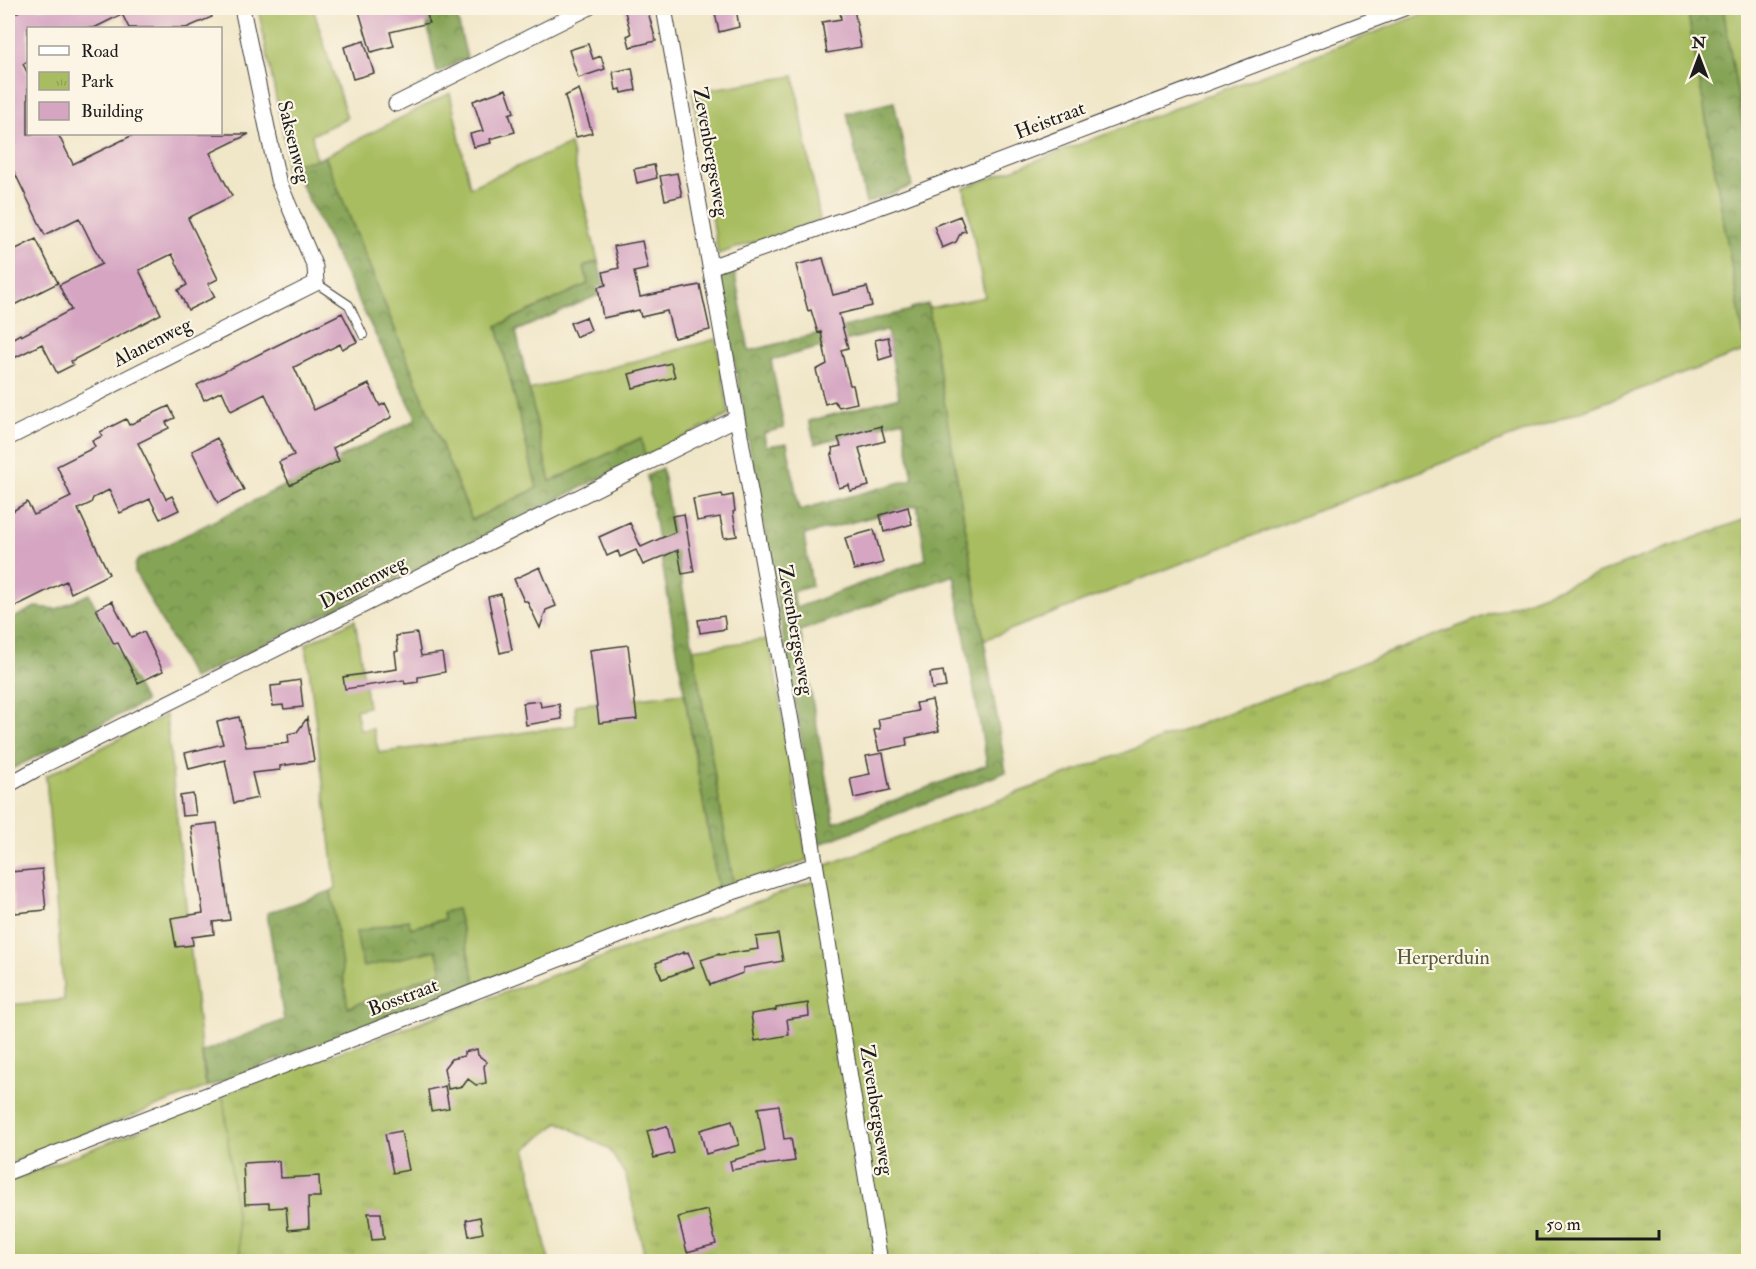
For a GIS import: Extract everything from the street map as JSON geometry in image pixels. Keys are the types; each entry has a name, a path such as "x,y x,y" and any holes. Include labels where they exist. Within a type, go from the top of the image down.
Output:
{"street":[{"name":"Saksenweg","path":"242,8 278,180 315,267 316,283"},
{"path":"396,104 588,8"},
{"name":"Zevenbergseweg","path":"664,8 816,865 880,1262"},
{"name":"Heistraat","path":"710,267 893,202 1404,8"},
{"name":"Alanenweg","path":"8,438 316,283"},
{"name":"Dennenweg","path":"8,785 53,760 737,418"},
{"name":"Bosstraat","path":"8,1172 727,894 816,865"}],"lane":[{"path":"316,283 349,305 363,335"}],"green space":[{"path":"258,8 313,8 347,118 312,135 316,160 292,164 285,172 286,148"},
{"path":"424,8 455,8 467,58 437,73"},
{"path":"1439,8 1687,8 1746,351 1269,529 984,640 928,308 985,297 964,188"},
{"path":"1687,8 1723,8 1748,157 1748,350 1746,351"},
{"path":"1723,8 1748,8 1748,157"},
{"path":"794,76 820,220 718,254 692,92"},
{"path":"450,93 470,187 570,144 598,261 584,266 588,284 497,326 537,488 472,520 325,156"},
{"path":"894,102 912,186 866,203 847,113"},
{"path":"325,156 472,520 537,488 497,326 588,284 584,266 598,261 605,292 516,331 550,482 641,438 645,456 193,679 135,572 138,559 415,420 415,415 291,164 316,160"},
{"path":"733,263 749,351 928,304 1006,772 820,844 718,268","holes":["887,330 899,397 809,421 815,444 903,420 913,479 799,510 787,443 766,446 764,433 784,428 771,360","917,505 926,559 796,608 792,592 812,586 804,535","954,575 987,765 834,823 800,631"]},
{"path":"716,339 729,415 645,456 640,438 550,482 529,390"},
{"path":"662,468 734,887 719,893 647,476"},
{"name":"Herperduin","path":"1748,518 1748,1261 646,1261 626,1176 609,1149 559,1122 526,1149 549,1261 241,1261 223,1094 825,877 824,866"},
{"path":"89,594 145,702 8,771 8,621 35,607 57,609"},
{"path":"355,620 368,707 356,710 360,730 373,729 379,753 576,725 575,705 684,693 719,893 476,984 445,919 410,928 408,920 356,932 363,967 436,949 442,971 347,1008 331,891 336,888 306,644"},
{"path":"769,639 807,860 734,887 693,649"},
{"path":"166,715 204,1077 207,1087 8,1164 8,1005 64,1000 46,776"},
{"path":"331,891 348,1008 442,971 436,950 363,967 356,932 408,920 411,928 444,920 443,912 457,909 476,984 207,1087 202,1052 284,1020 267,913"},
{"path":"473,1001 512,1261 8,1262 8,1182 249,1087 362,1181 345,1051"}],"building":[{"path":"25,8 207,8 212,17 188,27 128,27 122,14 96,27 27,27 27,62 23,64 27,72 27,135 58,135 73,164 133,135 249,134 210,153 232,196 188,218 218,279 208,284 215,297 188,310 178,290 187,285 172,254 139,270 161,314 71,361 73,365 57,373 42,344 8,361 8,341 71,310 59,285 102,264 79,218 45,235 8,159 8,17"},
{"path":"358,8 426,8 429,23 390,32 394,46 371,52"},
{"path":"624,8 647,8 656,41 630,47 627,36 631,34"},
{"path":"714,8 736,8 739,27 719,32"},
{"path":"854,9 861,47 827,53 822,22 841,19 840,11"},
{"path":"364,41 374,73 353,79 344,47"},
{"path":"588,44 593,59 601,56 605,69 578,78 569,50"},
{"path":"632,68 636,90 622,93 621,89 616,90 613,72"},
{"path":"506,89 514,112 509,114 515,132 490,139 491,143 474,147 470,134 483,131 473,101"},
{"path":"579,89 592,133 576,137 565,96"},
{"path":"654,165 657,178 637,183 634,169"},
{"path":"677,173 682,196 665,200 660,176"},
{"path":"960,216 966,231 961,232 956,242 942,248 934,226"},
{"path":"36,239 58,283 8,308 8,253"},
{"path":"642,241 648,269 634,272 640,297 700,285 710,330 674,338 667,311 641,317 639,310 603,318 598,287 606,285 603,272 619,268 614,246"},
{"path":"823,258 833,295 867,287 872,306 839,314 848,348 841,350 857,403 839,407 834,401 825,404 816,370 827,364 821,332 818,333 811,310 808,311 796,265"},
{"path":"342,313 357,342 342,349 340,344 294,367 314,410 369,384 380,406 385,403 392,417 333,448 339,461 290,485 279,462 294,455 265,394 231,411 222,391 204,400 197,385"},
{"path":"586,317 591,330 576,337 570,323"},
{"path":"888,337 892,356 879,360 875,340"},
{"path":"671,363 675,377 633,388 629,374"},
{"path":"169,406 175,418 166,422 169,428 138,443 166,499 172,496 179,510 160,519 150,499 120,513 109,490 93,498 91,503 78,509 109,574 71,593 66,581 8,610 8,514 27,502 34,515 71,497 57,466 95,447 92,441 102,436 100,432 126,419 129,425"},
{"path":"881,426 885,441 859,448 869,486 850,491 849,485 839,488 831,455 833,454 832,448 841,446 838,438"},
{"path":"217,438 244,490 218,503 192,451"},
{"path":"722,494 723,497 733,495 737,536 724,538 720,517 697,521 693,499"},
{"path":"908,507 912,524 884,532 880,515"},
{"path":"684,514 694,572 682,574 678,550 643,565 636,550 620,557 618,551 607,556 599,537 630,523 641,547 675,532 672,516"},
{"path":"874,530 883,563 854,570 845,538"},
{"path":"540,567 556,606 546,610 540,628 514,579"},
{"path":"501,594 512,650 500,653 488,597"},
{"path":"112,601 131,637 144,632 163,671 138,683 118,643 114,644 96,609"},
{"path":"724,616 726,629 700,633 698,620"},
{"path":"417,633 421,656 442,653 445,672 418,677 418,682 405,684 404,680 345,689 343,677 397,669 396,636"},
{"path":"628,645 637,719 599,723 590,650"},
{"path":"943,671 946,687 932,689 930,673"},
{"path":"300,680 303,707 284,709 283,705 273,706 271,686"},
{"path":"932,700 939,731 906,738 907,745 879,751 874,730 880,729 878,719 918,711 916,703"},
{"path":"540,701 541,707 559,704 562,719 526,725 523,703"},
{"path":"239,717 246,747 289,743 288,734 297,732 307,718 314,761 280,766 280,770 252,773 258,798 234,803 225,760 189,769 185,753 223,744 217,722"},
{"path":"883,753 890,790 854,798 850,778 870,774 866,756"},
{"path":"193,794 196,815 182,816 180,796"},
{"path":"217,823 230,920 213,922 214,934 192,937 193,945 176,947 171,918 203,913 191,826"},
{"path":"42,869 46,910 15,913 10,872"},
{"path":"778,934 783,961 743,968 743,973 710,985 701,960 719,954 758,949 756,937"},
{"path":"684,952 684,954 688,952 694,967 662,979 656,963"},
{"path":"808,1003 809,1016 787,1019 789,1035 755,1041 751,1014"},
{"path":"477,1049 478,1055 487,1062 484,1066 486,1083 476,1085 468,1079 463,1086 448,1089 444,1068 451,1059 464,1056 464,1052"},
{"path":"445,1086 449,1108 431,1111 428,1090"},
{"path":"779,1105 784,1139 791,1138 795,1161 732,1170 730,1161 765,1151 758,1108"},
{"path":"732,1121 739,1145 706,1154 700,1130"},
{"path":"667,1126 674,1153 654,1158 647,1131"},
{"path":"401,1131 409,1170 393,1173 385,1134"},
{"path":"279,1161 280,1178 319,1176 320,1197 308,1197 309,1228 288,1230 286,1207 269,1208 269,1203 245,1204 243,1163"},
{"path":"708,1210 716,1244 687,1252 678,1217"},
{"path":"368,1213 381,1213 384,1239 372,1240"},
{"path":"480,1217 483,1233 469,1236 466,1220"}]}
